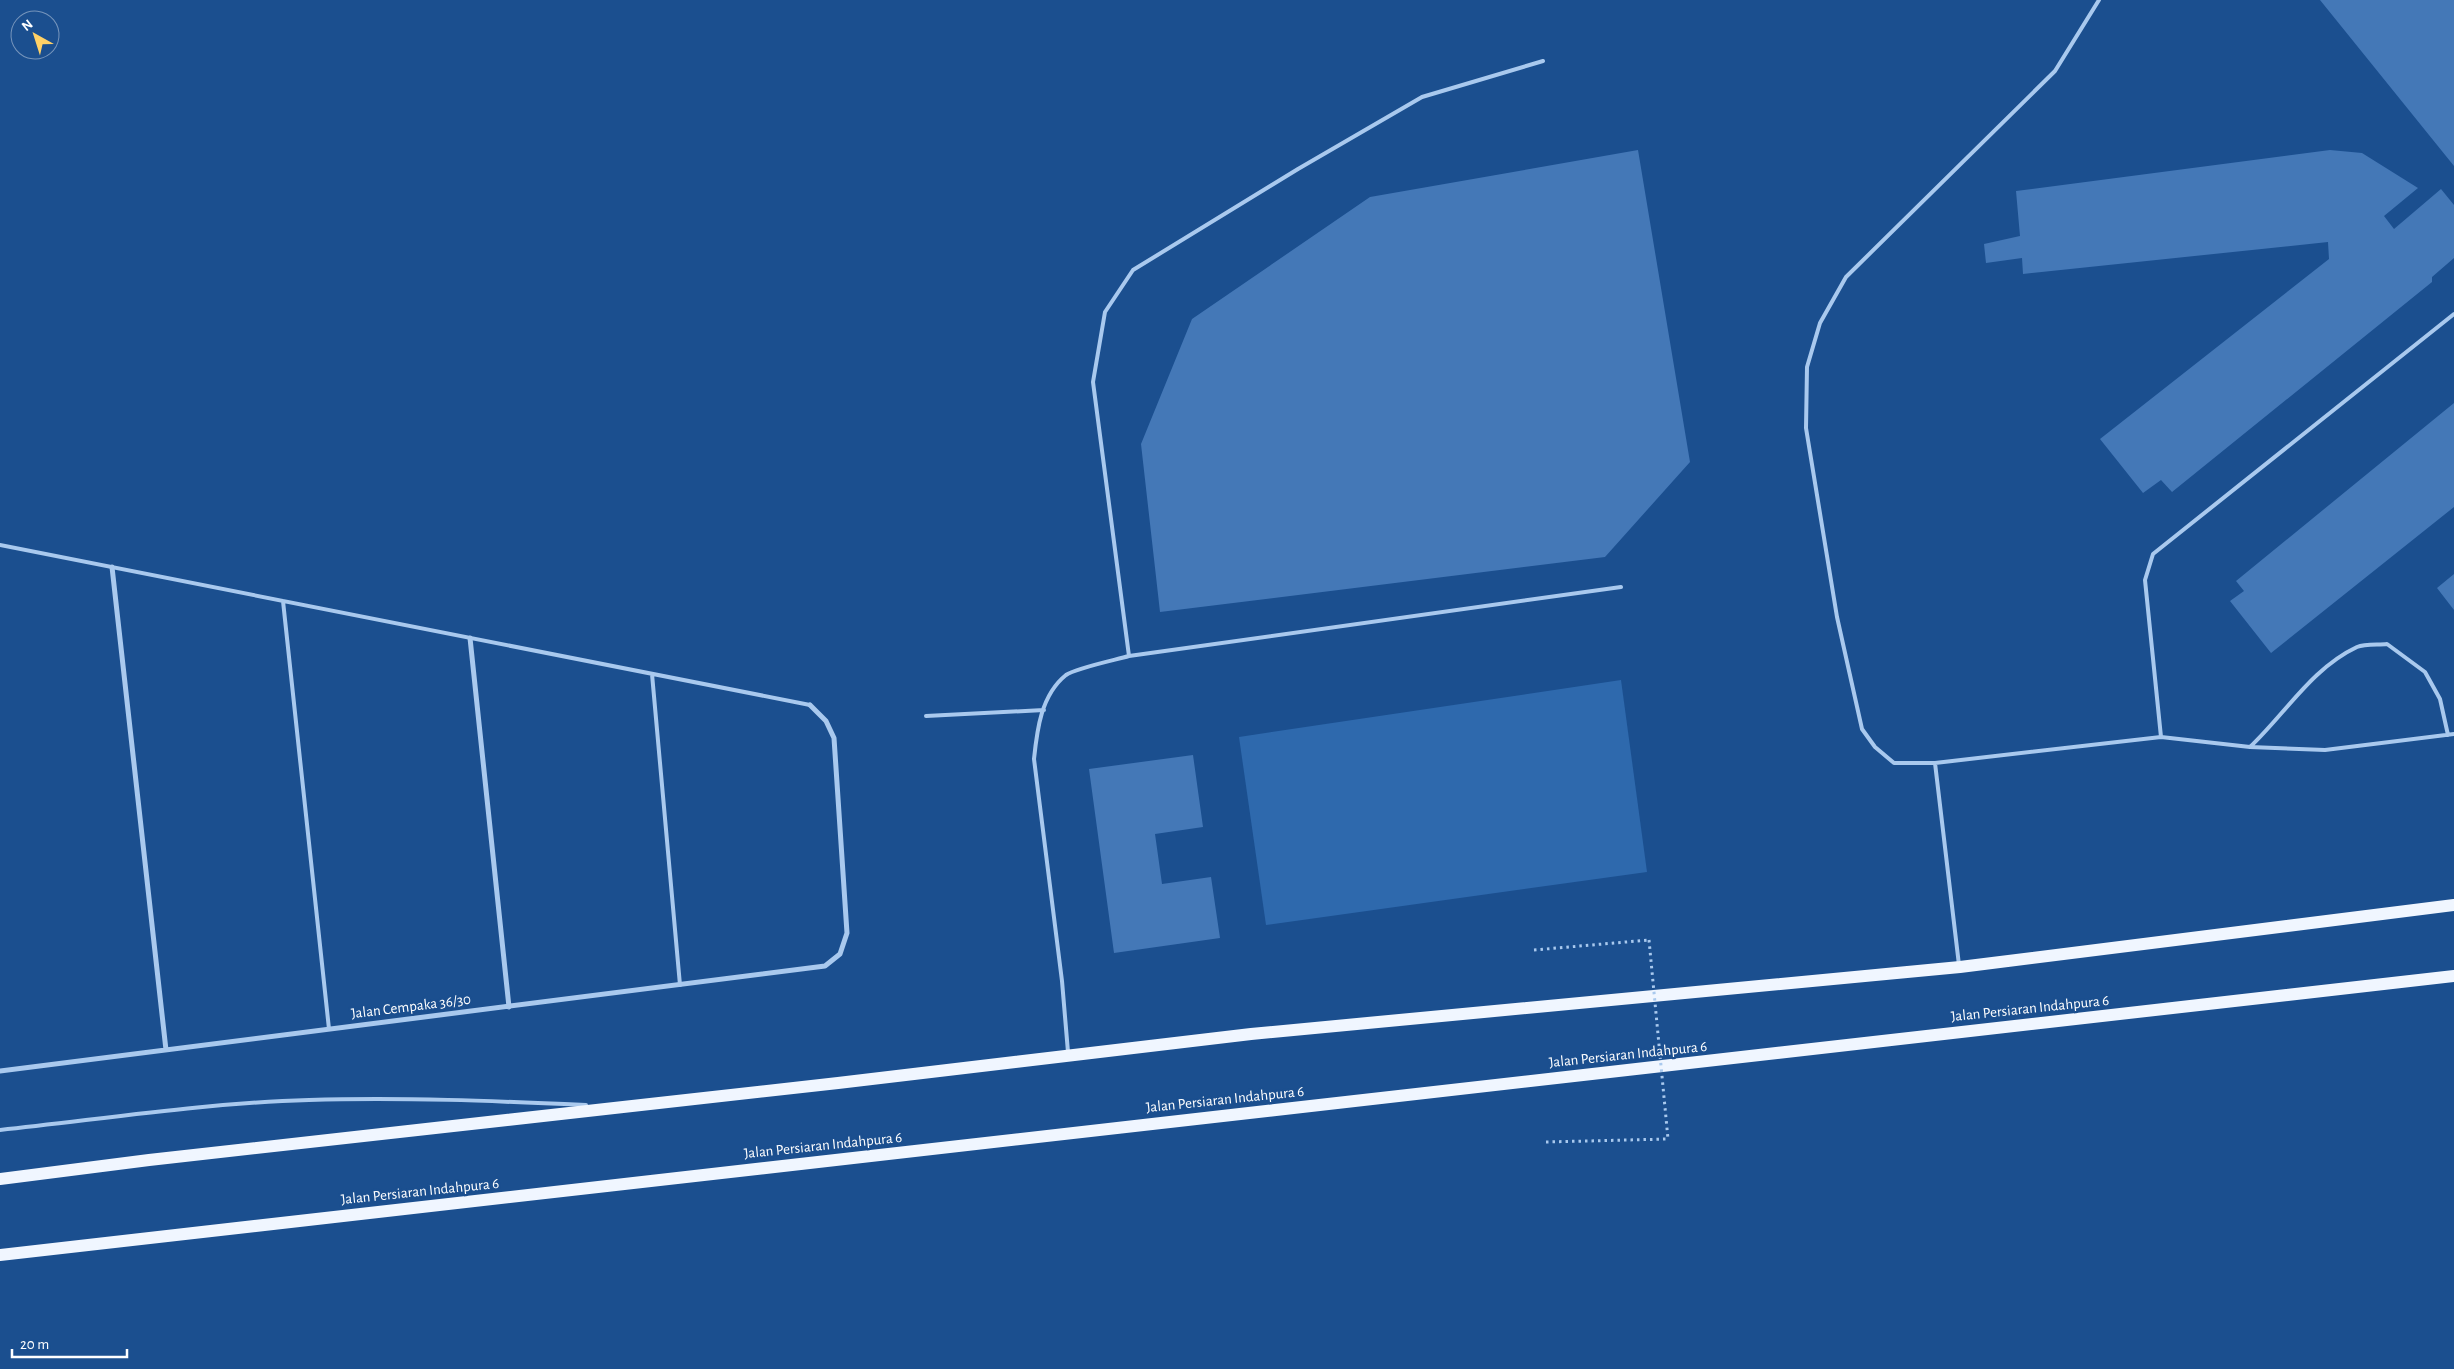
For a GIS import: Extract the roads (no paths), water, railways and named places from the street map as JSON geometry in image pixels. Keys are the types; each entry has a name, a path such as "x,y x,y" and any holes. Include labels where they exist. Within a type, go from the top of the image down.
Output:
{"main road":[{"path":"0,1179 149,1160 627,1107 1251,1034 1960,967 2454,905"},
{"name":"Jalan Persiaran Indahpura 6","path":"0,1255 2454,976"}],"street":[{"path":"112,567 166,1050"},
{"path":"470,638 509,1006"},
{"name":"Jalan Cempaka 36/30","path":"0,1071 825,966 840,954 848,933 834,738 826,720 810,705"}],"lane":[{"path":"2098,0 2055,71 1846,278 1820,323 1807,367 1806,428 1837,617 1862,729 1875,747 1894,763 1935,763 2161,737 2250,747 2325,750 2454,734"},
{"path":"1129,656 1093,382 1105,312 1133,270 1298,169 1422,97 1543,61"},
{"path":"2161,737 2145,580 2154,554 2454,314"},
{"path":"0,545 810,705"},
{"path":"1068,1055 1062,981 1034,759 1038,723 1049,696 1067,675 1129,656 1621,587"},
{"path":"283,601 329,1029"},
{"path":"2250,747 2272,726 2316,675 2358,646 2387,644 2425,672 2440,699 2448,735"},
{"path":"652,674 680,985"},
{"path":"926,716 1044,710"},
{"path":"1935,763 1960,967"},
{"path":"0,1130 232,1104 309,1100 432,1099 627,1107"}]}
